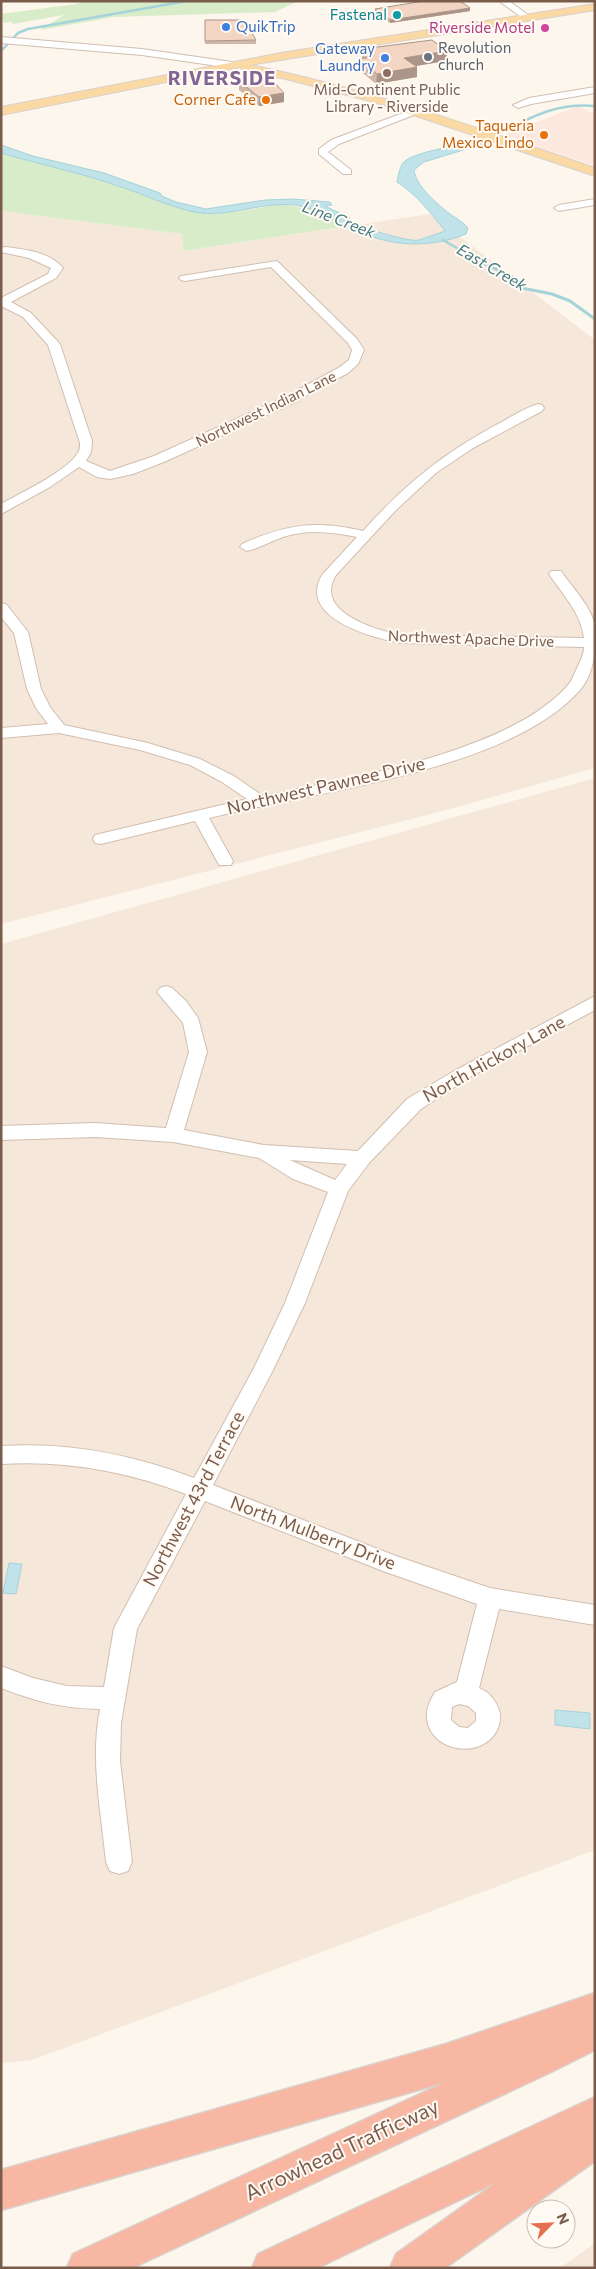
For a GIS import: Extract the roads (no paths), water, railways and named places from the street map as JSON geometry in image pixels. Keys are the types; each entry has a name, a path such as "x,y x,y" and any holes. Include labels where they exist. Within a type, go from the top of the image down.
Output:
{"highway":[{"path":"1,2190 446,2064 595,2011"},
{"name":"Arrowhead Trafficway","path":"87,2268 527,2065 595,2030"},
{"path":"272,2268 595,2116"},
{"path":"410,2268 595,2137"}],"main road":[{"path":"1,111 281,56 595,7"},
{"path":"280,74 275,67 281,56"},
{"path":"172,76 182,70 187,64 179,57"},
{"path":"232,65 280,74 416,111 595,172"},
{"path":"172,76 280,74"}],"street":[{"path":"503,1 527,17"},
{"path":"1,40 179,57 232,65"},
{"path":"518,105 529,101 595,90"},
{"path":"346,172 324,154 323,151 328,146 416,111"},
{"path":"559,208 595,202"},
{"path":"2,302 52,276 57,268 50,262 22,252 5,250"},
{"path":"185,278 273,262"},
{"name":"Northwest Indian Lane","path":"78,462 102,474 110,475 128,471 216,435 289,400 344,370 354,361 358,350 353,341 273,262"},
{"path":"1,510 78,462 85,453 86,441 54,344 27,316 2,302"},
{"name":"Northwest Apache Drive","path":"538,408 445,460 416,484 364,535 331,572 326,581 326,598 330,607 338,615 356,627 379,636 401,639 593,643"},
{"path":"247,548 273,535 293,529 334,528 364,535"},
{"path":"556,574 586,615 593,643"},
{"path":"1,607 21,632 34,689 42,708 59,728"},
{"path":"344,636 356,627"},
{"name":"Northwest Pawnee Drive","path":"102,839 260,801 346,785 416,767 475,747 525,726 554,708 576,687 588,664 593,643"},
{"path":"1,733 59,728 143,746 195,762 228,779 260,801"},
{"path":"200,816 225,861"},
{"path":"166,992 180,1005 192,1022 198,1052 173,1135"},
{"name":"North Hickory Lane","path":"362,1158 414,1104 462,1074 595,1002"},
{"path":"1,1133 96,1130 173,1135 264,1152 362,1158"},
{"path":"264,1152 276,1162 296,1173 314,1181 339,1188"},
{"name":"Northwest 43rd Terrace","path":"119,1862 108,1761 109,1723 126,1628 174,1536 201,1490 295,1303 339,1188 362,1158"},
{"name":"North Mulberry Drive","path":"1,1454 32,1453 98,1459 151,1471 391,1564 490,1598 595,1615"},
{"path":"466,1693 490,1598"},
{"path":"1,1677 34,1689 67,1697 113,1698"}],"water":[{"path":"481,139 486,141 482,142 483,144 424,162 414,170 419,182 433,200 468,228 466,234 452,239 423,244 409,244 380,239 300,206 274,205 221,213 194,212 101,180 1,153 1,145 33,156 104,173 160,193 162,196 176,202 206,209 265,200 293,199 330,202 332,205 325,206 350,218 347,221 361,227 405,239 419,240 445,231 417,198 397,182 403,163 420,154"},
{"path":"9,1563 22,1564 16,1594 3,1593"},
{"path":"555,1710 590,1713 590,1729 555,1725"}],"waterway":[{"path":"1,51 18,33 28,29 187,1"},
{"name":"Line Creek","path":"479,141 548,111 577,106 595,106"},
{"name":"East Creek","path":"443,240 488,266"},
{"name":"East Creek","path":"485,264 513,277 522,288 552,294 570,301 595,319"}],"place":[{"name":"Fastenal","path":"397,15"},
{"name":"QuikTrip","path":"226,27"},
{"name":"Riverside Motel","path":"545,28"},
{"name":"Revolution church","path":"428,57"},
{"name":"Gateway Laundry","path":"385,58"},
{"name":"Mid-Continent Public Library - Riverside","path":"387,73"},
{"name":"Corner Cafe","path":"266,100"},
{"name":"Taqueria Mexico Lindo","path":"544,135"}],"district":[{"name":"RIVERSIDE","path":"222,78"}]}
